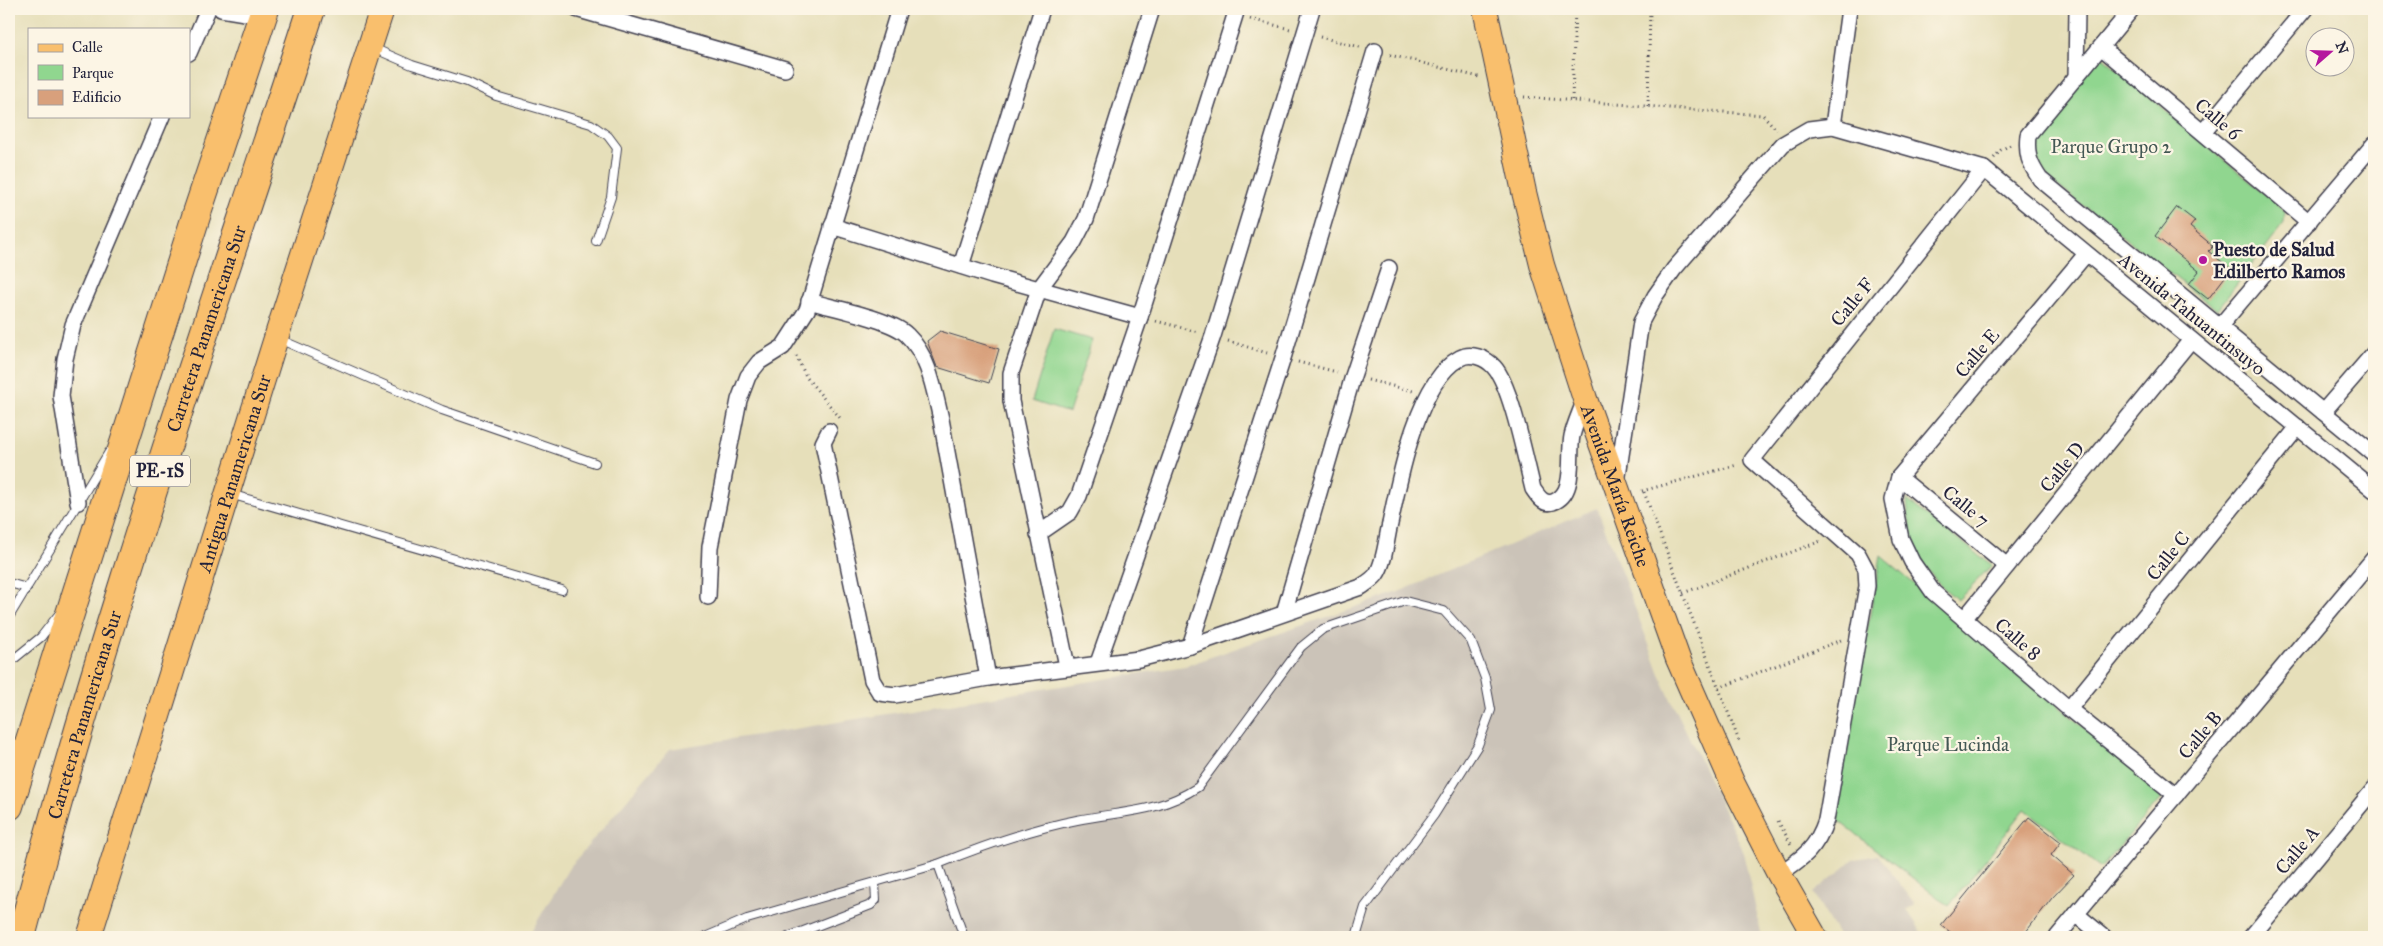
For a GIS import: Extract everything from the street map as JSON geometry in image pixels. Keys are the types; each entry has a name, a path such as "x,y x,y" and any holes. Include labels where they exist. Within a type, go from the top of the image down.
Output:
{"highway":[{"name":"Carretera Panamericana Sur","path":"21,937 42,858 117,602 311,9"},
{"name":"PE-1S","path":"9,806 137,408 198,210 264,12"}],"main road":[{"name":"Antigua Panamericana Sur","path":"89,937 276,338 382,9"},
{"name":"Avenida María Reiche","path":"1488,15 1501,83 1542,265 1585,399 1617,480 1678,659 1733,784 1779,874 1816,937"}],"street":[{"path":"190,51 208,9"},
{"path":"221,9 264,12"},
{"path":"576,9 785,70"},
{"path":"708,597 710,547 739,400 748,376 759,362 783,347 807,310 899,9"},
{"path":"961,266 1042,9"},
{"path":"1066,666 1011,401 1010,373 1039,289 1074,242 1086,219 1152,9"},
{"path":"1098,663 1213,336 1312,9"},
{"path":"1833,126 1849,9"},
{"path":"2076,78 2077,9"},
{"path":"2028,135 2132,9"},
{"path":"2203,132 2305,9"},
{"path":"1038,534 1070,512 1079,496 1140,317 1236,12"},
{"name":"Calle 6","path":"2101,47 2309,222"},
{"path":"1190,646 1283,358 1375,51"},
{"path":"78,502 61,396 65,359 73,326 161,118"},
{"path":"1617,480 1641,322 1674,269 1783,144 1809,129 1833,126 1984,169"},
{"name":"Avenida Tahuantinsuyo","path":"2028,135 2026,151 2029,163 2040,179 2374,454"},
{"path":"2220,326 2374,144"},
{"name":"Avenida Tahuantinsuyo","path":"1984,169 2374,490"},
{"name":"Calle F","path":"1752,460 1984,169"},
{"path":"832,226 961,266 1140,317"},
{"name":"Calle E","path":"1899,477 2086,254"},
{"path":"1284,613 1353,376 1389,268"},
{"path":"809,301 894,326 906,334 917,347 934,386 988,678"},
{"name":"Calle D","path":"1964,619 2190,340"},
{"path":"2323,412 2374,353"},
{"path":"830,431 823,444 872,680 880,693 895,695 1066,666 1139,659 1190,646 1361,587 1375,576 1382,561 1402,468 1428,395 1449,364 1464,356 1479,356 1494,366 1506,388 1533,489 1540,500 1550,503 1560,499 1568,489 1572,436 1585,399"},
{"name":"Calle C","path":"2069,709 2298,427"},
{"path":"1752,460 1858,554 1866,569 1867,586 1826,820 1820,838 1800,860 1779,874"},
{"name":"Calle 7","path":"1899,477 2007,566"},
{"name":"Calle 8","path":"1899,477 1893,499 1901,539 1912,562 1932,592 2069,709 2176,795"},
{"name":"Calle B","path":"2057,937 2374,558"},
{"name":"Calle A","path":"2251,937 2374,789"},
{"path":"2076,914 2104,937"}],"lane":[{"path":"370,46 412,65 467,82 496,96 591,124 608,136 617,148 614,175 611,197 596,241"},
{"path":"276,338 442,410 595,462"},
{"path":"9,617 137,408"},
{"path":"228,493 562,590"},
{"path":"9,583 27,588"},
{"path":"9,663 41,637 77,590"},
{"path":"705,937 747,919 938,864 980,847 1076,820 1160,807 1182,798 1198,787 1301,647 1323,629 1405,600 1444,611 1471,641 1485,678 1491,710 1478,745 1434,815 1365,907 1356,937"},
{"path":"938,864 964,937"},
{"path":"788,937 871,905 876,900 875,883"}],"path":[{"path":"1212,9 1236,12 1305,33 1501,83"},
{"path":"1572,100 1575,9"},
{"path":"1648,106 1650,9"},
{"path":"1508,115 1523,115 1524,96 1763,115"},
{"path":"1984,169 2001,150 2028,135"},
{"path":"788,340 807,378 842,420"},
{"path":"1617,480 1644,492 1752,460"},
{"path":"1644,492 1742,749"},
{"path":"1683,594 1838,535"},
{"path":"1719,688 1858,633"},
{"path":"1775,818 1800,860"}],"shaded area":[{"path":"1597,508 1665,687 1742,848 1762,937 528,937 569,868 670,749 1185,666 1396,593"},
{"path":"1878,855 1915,904 1907,910 1925,937 1839,937 1813,893 1855,859"}],"green space":[{"name":"Parque Grupo 2","path":"2103,57 2285,211 2284,223 2217,310 2050,180 2040,165 2036,154 2037,136 2096,59"},
{"path":"1054,329 1092,340 1069,413 1032,401"},
{"path":"1907,500 1992,565 1958,600 1935,579 1920,556 1911,530"},
{"name":"Parque Lucinda","path":"1881,556 2164,795 2101,868 2025,809 1949,906 1832,816"}],"building":[{"name":"Puesto de Salud Edilberto Ramos","path":"2177,207 2195,221 2190,227 2213,246 2208,251 2231,269 2208,299 2189,284 2199,271 2155,236"},
{"path":"940,331 999,349 989,383 937,367 927,341"},
{"path":"2029,817 2061,842 2051,855 2074,875 2052,898 2022,937 1964,937 1957,932 1954,935 1941,925"}],"place":[{"name":"Puesto de Salud Edilberto Ramos","path":"2203,260"}]}
